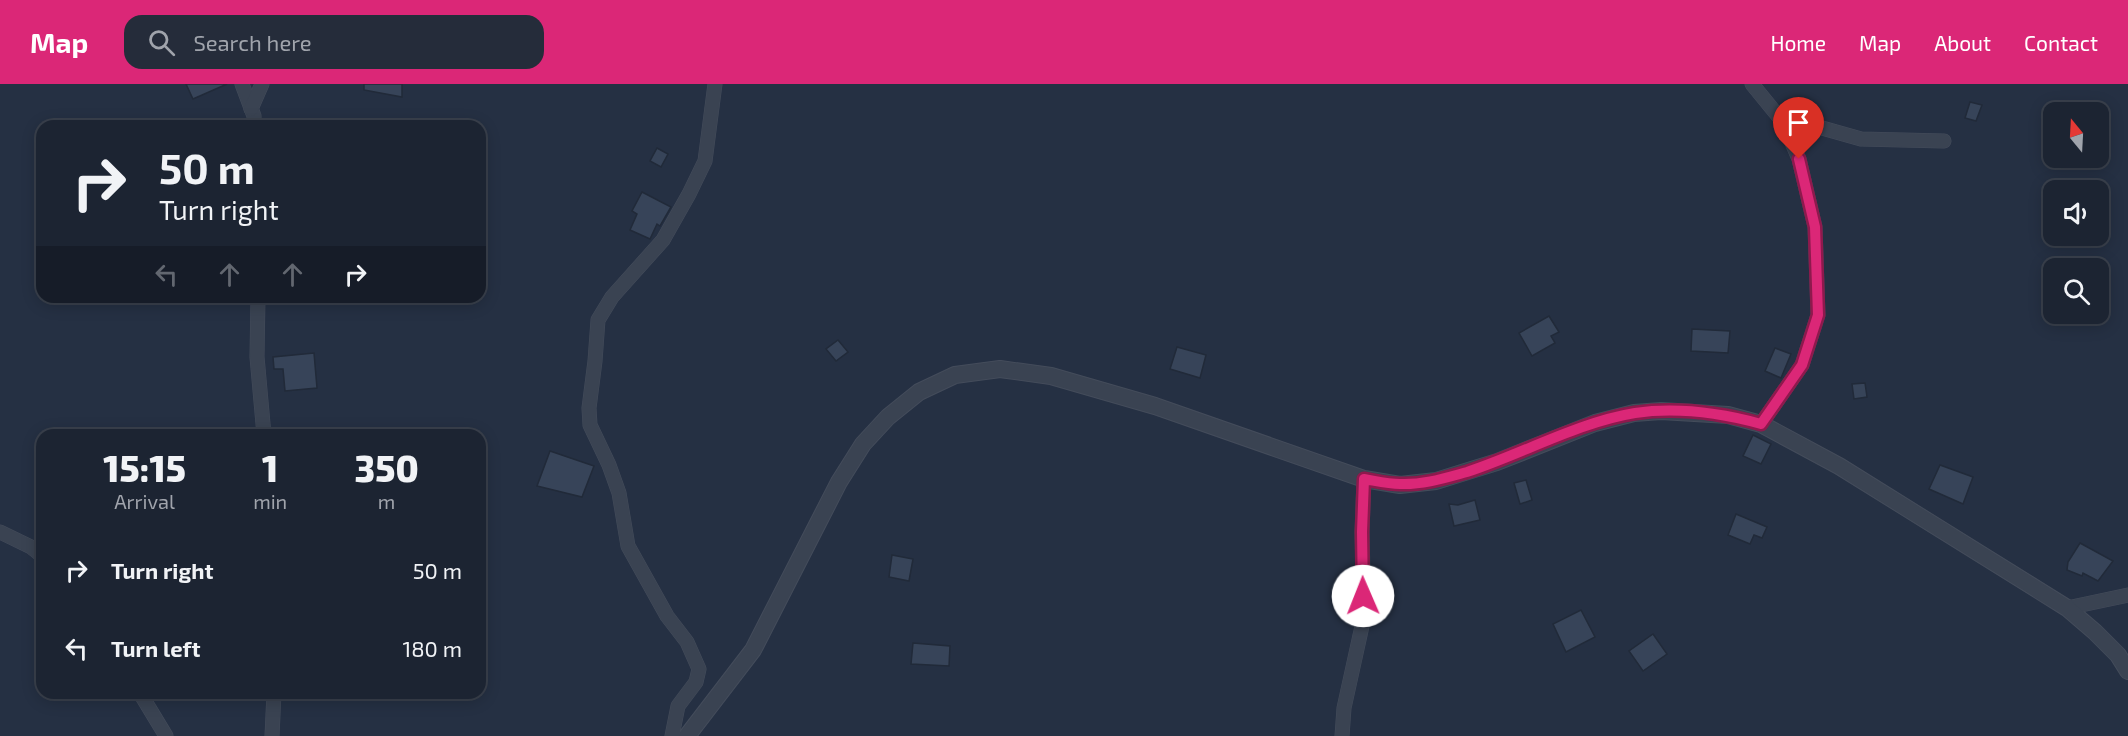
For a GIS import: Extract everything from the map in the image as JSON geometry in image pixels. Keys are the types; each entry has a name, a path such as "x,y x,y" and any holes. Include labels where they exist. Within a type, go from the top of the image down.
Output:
{"street":[{"path":"242,84 253,120"},
{"path":"251,109 262,84"},
{"path":"672,736 678,706 696,682 699,669 687,642 667,616 628,546 619,493 590,425 589,408 598,320 612,297 663,240 689,194 705,161 715,84"},
{"path":"1752,84 1783,122 1799,159 1815,227 1818,315 1802,365 1761,424"},
{"path":"1783,122 1815,126 1861,139 1944,141"},
{"path":"258,303 256,357 263,429"},
{"path":"687,736 753,650 839,482 863,444 888,417 919,392 955,375 1000,369 1051,376 1155,406 1364,479 1400,484 1436,481 1497,462 1595,423 1634,413 1661,411 1728,415 1761,424 1839,466 1910,508 2067,608 2096,632 2128,671"},
{"path":"1341,736 1344,708 1364,617 1362,532 1364,479"},
{"path":"0,532 36,551"},
{"path":"2067,608 2128,596"},
{"path":"144,699 166,736"},
{"path":"272,736 274,699"}],"building":[{"path":"186,84 227,84 193,99"},
{"path":"364,84 402,84 402,97 364,90"},
{"path":"1970,102 1982,105 1976,121 1965,118"},
{"path":"657,148 668,154 661,167 650,161"},
{"path":"642,192 671,207 660,226 657,224 650,239 630,230 637,214 632,211"},
{"path":"1549,316 1559,332 1551,336 1555,343 1532,356 1519,333"},
{"path":"1692,329 1730,331 1728,353 1691,351"},
{"path":"838,340 848,352 836,361 826,349"},
{"path":"1177,347 1206,355 1200,378 1170,369"},
{"path":"1775,348 1791,354 1781,378 1765,371"},
{"path":"314,353 317,388 285,391 283,369 274,369 273,357"},
{"path":"1865,383 1867,397 1854,399 1852,384"},
{"path":"1753,435 1771,444 1761,464 1743,456"},
{"path":"550,451 594,466 582,497 537,486"},
{"path":"1940,465 1973,477 1963,504 1929,489"},
{"path":"1526,480 1532,500 1520,504 1514,483"},
{"path":"1475,500 1480,520 1454,526 1449,504 1458,505"},
{"path":"1736,514 1767,527 1762,538 1754,535 1750,544 1728,535"},
{"path":"2080,543 2113,561 2098,581 2083,573 2082,576 2067,570 2068,562"},
{"path":"892,555 913,559 909,581 889,577"},
{"path":"1581,610 1595,637 1566,652 1553,624"},
{"path":"1653,634 1667,654 1643,671 1629,651"},
{"path":"913,643 950,646 949,666 911,664"}],"route":[{"path":"1363,596 1364,479 1400,484 1436,481 1497,462 1595,423 1634,413 1695,412 1728,415 1761,424 1802,365 1818,315 1815,227 1799,159"}]}
